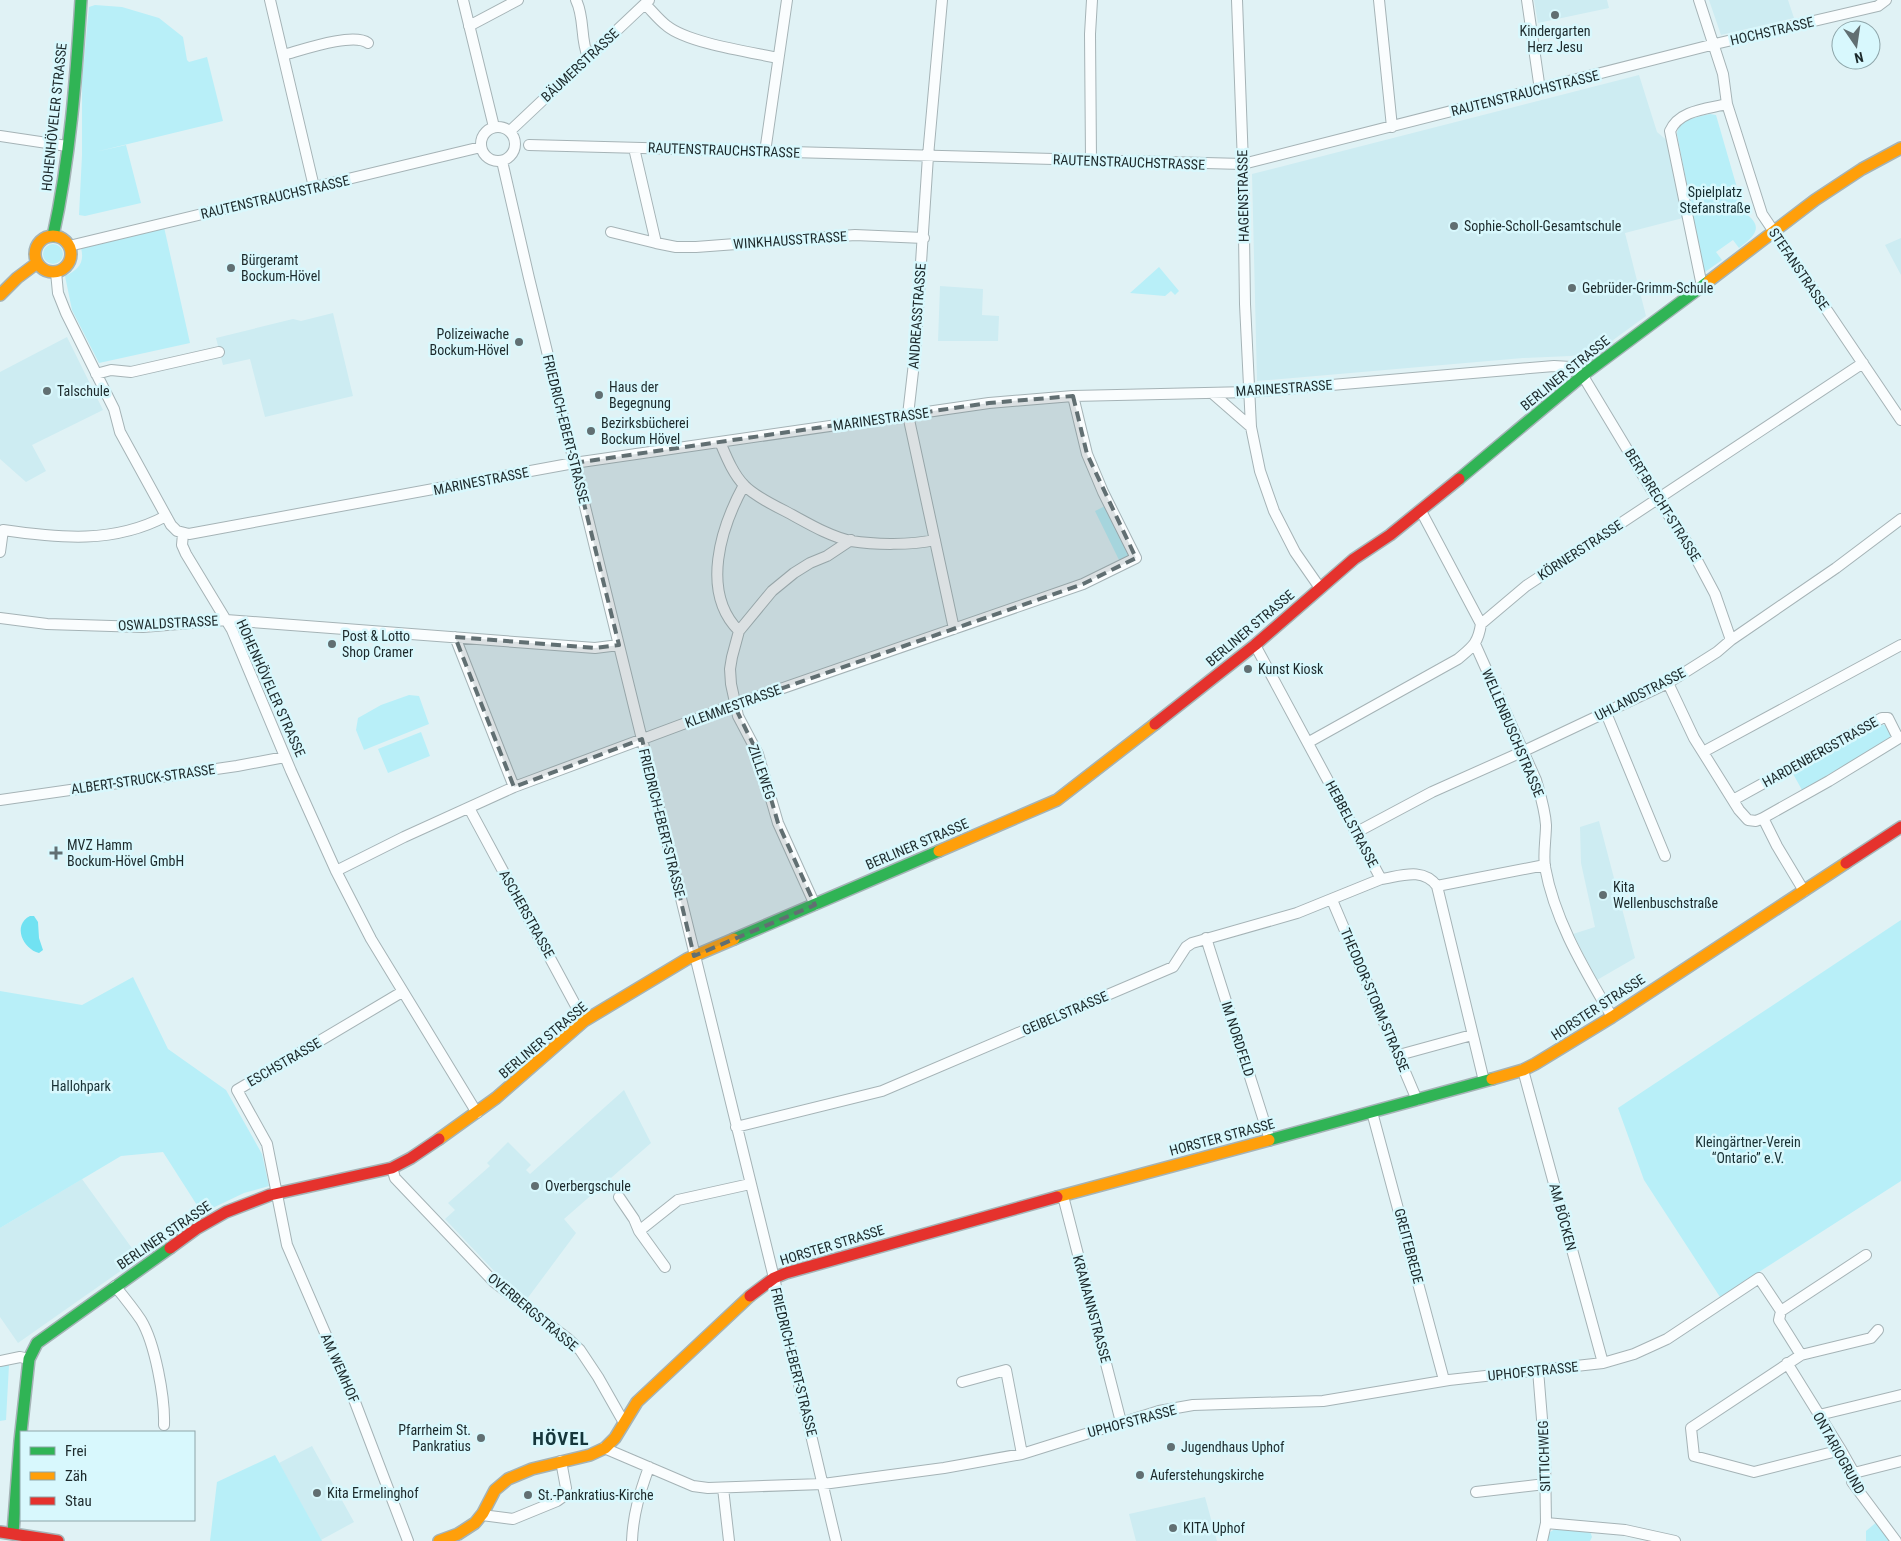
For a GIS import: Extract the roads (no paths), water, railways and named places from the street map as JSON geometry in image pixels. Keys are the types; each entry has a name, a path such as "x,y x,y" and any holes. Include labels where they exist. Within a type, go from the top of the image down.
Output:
{"street":[{"name":"HOHENHÖVELER STRASSE","path":"53,236 60,204 76,79 81,0"},
{"path":"270,0 314,187"},
{"path":"463,0 494,127"},
{"path":"469,26 518,0"},
{"path":"576,0 581,14 584,49 588,58"},
{"path":"765,152 787,0"},
{"name":"ANDREASSTRASSE","path":"942,0 908,415 954,628"},
{"path":"1090,160 1090,34 1092,0"},
{"name":"HAGENSTRASSE","path":"1237,0 1249,392"},
{"path":"1379,0 1392,127"},
{"path":"1527,0 1540,90"},
{"name":"STEFANSTRASSE","path":"1699,0 1715,44 1723,74 1727,104 1762,214 1901,420"},
{"name":"HOCHSTRASSE","path":"1715,44 1878,6 1886,0"},
{"path":"647,2 666,26 677,32 710,43 778,58"},
{"name":"BÄUMERSTRASSE","path":"510,132 647,2"},
{"path":"284,55 351,39 363,40 368,44"},
{"name":"RAUTENSTRAUCHSTRASSE","path":"529,145 1242,164 1540,90 1715,44"},
{"path":"1702,286 1670,131 1676,121 1682,116 1727,104"},
{"path":"494,127 506,128 510,132 515,140 514,151 507,159 502,161 488,159 481,147 482,137 489,129 494,127"},
{"path":"0,136 67,146"},
{"name":"RAUTENSTRAUCHSTRASSE","path":"69,246 481,147"},
{"path":"634,148 656,243"},
{"name":"BERLINER STRASSE","path":"21,1431 29,1359 37,1344 45,1336 196,1229 221,1214 249,1201 392,1168 411,1158 510,1087 584,1021 694,956 1057,800 1255,645 1354,559 1421,511 1583,376 1836,185 1901,148"},
{"name":"FRIEDRICH-EBERT-STRASSE","path":"502,161 574,464 774,1278 836,1541"},
{"name":"WINKHAUSSTRASSE","path":"611,232 676,247 855,236 924,238"},
{"path":"53,236 63,238 69,246 71,257 66,267 56,272 45,270 37,263 35,258 36,247 43,239 53,236"},
{"path":"0,295 37,263"},
{"path":"56,272 58,293 114,409 120,432 171,525 183,534"},
{"path":"96,374 111,370 130,372 219,352"},
{"name":"KÖRNERSTRASSE","path":"1481,624 1526,586 1863,363"},
{"name":"MARINESTRASSE","path":"183,534 574,464 989,404 1073,396 1249,392 1554,366 1571,367 1583,376"},
{"name":"BERT-BRECHT-STRASSE","path":"1583,376 1706,574 1718,601 1731,640"},
{"path":"1249,392 1251,428 1260,471 1274,511 1295,552 1320,588"},
{"path":"1212,393 1251,428"},
{"name":"KLEMMESTRASSE","path":"336,871 514,787 734,705 1083,584 1136,558 1087,454 1073,396"},
{"path":"720,442 726,456 744,485 775,506 816,527 851,540 878,543 935,540"},
{"path":"739,631 724,612 720,597 718,562 722,534 744,485"},
{"path":"1309,742 1458,659 1475,644 1481,624 1421,511"},
{"path":"0,552 1,528 52,537 86,537 134,529 153,523 166,516"},
{"name":"UHLANDSTRASSE","path":"1357,832 1432,792 1668,683 1717,652 1731,640 1836,568 1901,519"},
{"name":"HOHENHÖVELER STRASSE","path":"183,534 182,545 186,554 235,638 336,871 371,939 476,1113"},
{"name":"ZILLEWEG","path":"815,905 778,823 758,754 734,705 730,669 739,631 772,591 794,573 810,563 827,556 851,540"},
{"name":"OSWALDSTRASSE","path":"0,618 52,624 143,627 226,620 595,648 619,645"},
{"path":"455,637 514,787"},
{"name":"WELLENBUSCHSTRASSE","path":"1475,644 1536,780 1543,803 1546,823 1545,865 1565,931 1584,969 1612,1017"},
{"name":"HEBBELSTRASSE","path":"1255,645 1309,742 1381,879 1419,874 1432,879 1437,886"},
{"path":"1703,752 1901,645"},
{"path":"1668,683 1694,738 1733,800 1748,820 1756,821 1763,818 1777,846 1804,891"},
{"path":"1606,713 1665,856"},
{"name":"HARDENBERGSTRASSE","path":"1733,800 1882,718 1888,718 1900,738 1763,818"},
{"name":"ALBERT-STRUCK-STRASSE","path":"0,800 236,766 285,757"},
{"name":"ASCHERSTRASSE","path":"469,808 584,1021"},
{"name":"HORSTER STRASSE","path":"604,1448 615,1438 630,1409 649,1389 735,1310 774,1278 833,1259 1523,1070 1549,1057 1612,1017 1901,827"},
{"path":"1484,1081 1437,886 1545,865"},
{"name":"GEIBELSTRASSE","path":"736,1127 882,1090 1173,967 1186,947 1192,943 1297,913 1381,879"},
{"name":"THEODOR-STORM-STRASSE","path":"1332,900 1417,1100"},
{"name":"IM NORDFELD","path":"1206,938 1270,1140"},
{"name":"ESCHSTRASSE","path":"277,1194 266,1144 237,1090 402,992"},
{"path":"1399,1055 1472,1035"},
{"name":"AM BÖCKEN","path":"1523,1070 1603,1363"},
{"name":"GREITEBREDE","path":"1372,1112 1444,1380"},
{"name":"OVERBERGSTRASSE","path":"392,1168 395,1178 494,1282 580,1350 623,1421"},
{"path":"638,1231 678,1200 750,1184"},
{"name":"AM WEMHOF","path":"277,1194 287,1245 355,1402 408,1541"},
{"name":"KRAMANNSTRASSE","path":"1063,1196 1121,1422"},
{"path":"619,1197 634,1219 638,1231 664,1267"},
{"path":"1801,1355 1779,1320 1781,1311 1866,1255"},
{"name":"UPHOFSTRASSE","path":"604,1448 693,1486 723,1488 823,1484 908,1474 1022,1454 1159,1410 1193,1405 1323,1401 1444,1380 1603,1363 1634,1354 1667,1339 1759,1278 1781,1311"},
{"path":"115,1286 141,1320 148,1333 161,1388 164,1406 164,1425"},
{"path":"1841,1450 1754,1472 1694,1456 1691,1428 1801,1355 1870,1338 1878,1330"},
{"path":"0,1361 20,1357 29,1359"},
{"name":"ONTARIOGRUND","path":"1787,1363 1854,1473 1852,1482 1893,1537"},
{"path":"962,1382 1006,1370 1022,1454"},
{"name":"SITTICHWEG","path":"1538,1370 1545,1453 1546,1522 1542,1541"},
{"path":"1819,1415 1901,1395"},
{"name":"BERLINER STRASSE","path":"12,1533 20,1441"},
{"path":"439,1541 468,1530 482,1515 493,1493 505,1482 539,1467 595,1453 604,1448"},
{"path":"482,1515 497,1519 513,1519 564,1496 566,1488 561,1461"},
{"path":"1854,1473 1901,1461"},
{"path":"632,1541 633,1518 649,1467"},
{"path":"1476,1492 1545,1484"},
{"path":"723,1488 729,1541"},
{"path":"1546,1522 1626,1530 1675,1541"},
{"path":"1893,1537 1901,1531"},
{"path":"0,1532 58,1541"}],"water":[{"path":"30,916 34,916 38,922 39,938 43,950 39,953 28,947 22,936 22,925"}],"place":[{"name":"Kindergarten Herz Jesu","path":"1555,15"},
{"name":"Sophie-Scholl-Gesamtschule","path":"1454,226"},
{"name":"Bürgeramt Bockum-Hövel","path":"231,268"},
{"name":"Gebrüder-Grimm-Schule","path":"1572,288"},
{"name":"Polizeiwache Bockum-Hövel","path":"519,342"},
{"name":"Talschule","path":"47,391"},
{"name":"Haus der Begegnung","path":"599,395"},
{"name":"Bezirksbücherei Bockum Hövel","path":"591,431"},
{"name":"Post & Lotto Shop Cramer","path":"332,644"},
{"name":"Kunst Kiosk","path":"1248,669"},
{"name":"MVZ Hamm Bockum-Hövel GmbH","path":"56,853"},
{"name":"Kita Wellenbuschstraße","path":"1603,895"},
{"name":"Overbergschule","path":"535,1186"},
{"name":"Pfarrheim St. Pankratius","path":"481,1438"},
{"name":"Jugendhaus Uphof","path":"1171,1447"},
{"name":"Auferstehungskirche","path":"1140,1475"},
{"name":"Kita Ermelinghof","path":"317,1493"},
{"name":"St.-Pankratius-Kirche","path":"528,1495"},
{"name":"KITA Uphof","path":"1173,1528"}],"district":[{"name":"HÖVEL","path":"561,1438"}],"park label":[{"name":"Spielplatz Stefanstraße","path":"1715,200"},
{"name":"Hallohpark","path":"81,1086"},
{"name":"Kleingärtner-Verein “Ontario” e.V.","path":"1748,1150"}]}
